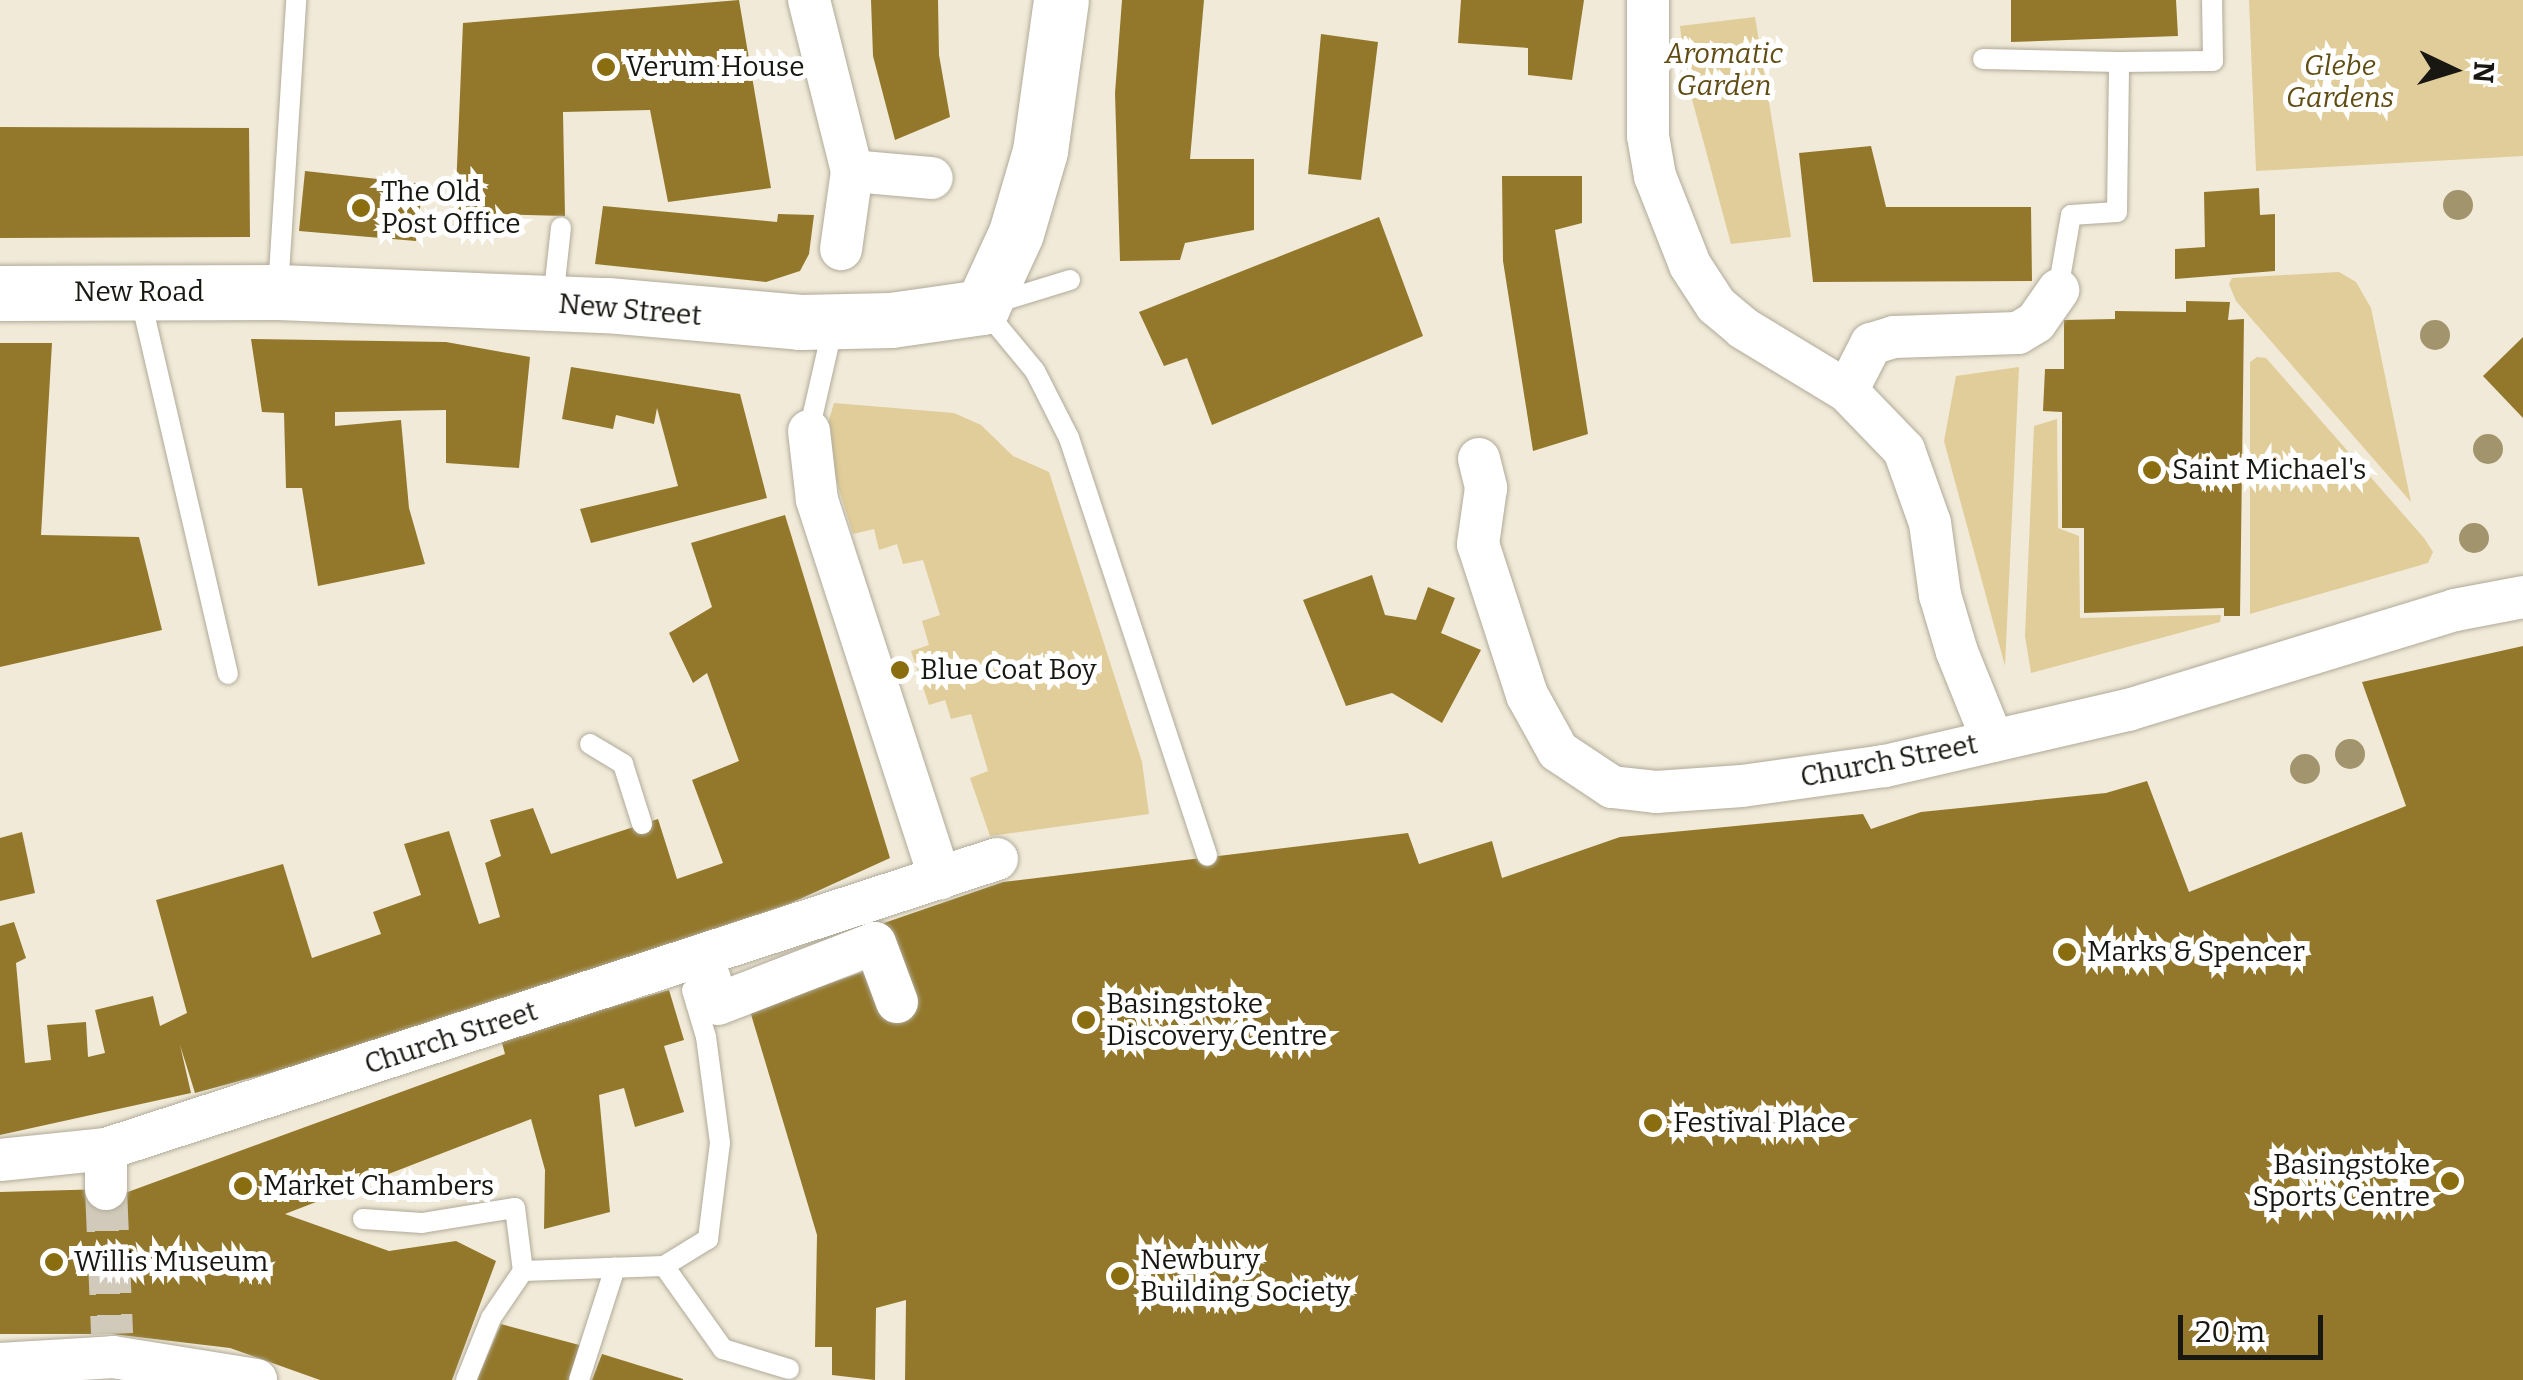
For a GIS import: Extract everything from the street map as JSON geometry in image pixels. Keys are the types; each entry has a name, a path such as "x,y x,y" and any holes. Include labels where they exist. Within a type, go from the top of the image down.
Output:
{"street":[{"path":"809,0 852,171 841,250"},
{"path":"982,306 1016,233 1040,151 1061,0"},
{"path":"1648,0 1646,125 1656,176 1690,265 1716,304 1743,328 1847,391 1904,450 1930,523 1940,595 1956,652 1993,741"},
{"path":"852,171 932,178"},
{"path":"1847,391 1871,344 1894,337 2018,333 2036,322 2058,290"},
{"name":"New Road","path":"0,293 278,292"},
{"name":"New Street","path":"278,292 553,302 834,322 982,306"},
{"path":"809,430 817,500 940,879"},
{"name":"Church Street","path":"1479,459 1486,488 1478,544 1483,569 1527,695 1558,751 1577,768 1612,787 1656,792 1820,776 1993,741 2128,710 2455,610 2523,597"},
{"name":"Church Street","path":"0,1160 106,1169 997,859"},
{"path":"694,962 718,1004 875,943 898,1002"},
{"path":"0,1364 112,1345 256,1380"}],"lane":[{"path":"278,292 296,0"},
{"path":"1983,58 2213,61 2212,0"},
{"path":"2058,290 2070,214 2117,212 2119,62"},
{"path":"553,302 560,227"},
{"path":"1070,280 982,306 1035,371 1069,438 1207,856"},
{"path":"139,291 228,674"},
{"path":"809,430 834,322"},
{"path":"590,744 624,764 642,824"},
{"path":"523,1270 664,1266 708,1239 720,1142 694,962"},
{"path":"363,1219 422,1224 516,1208 523,1270 491,1318 466,1380"},
{"path":"664,1266 722,1349 789,1369"},
{"path":"579,1380 615,1268"}],"green space":[{"name":"Glebe Gardens","path":"2249,0 2523,0 2523,156 2256,171"},
{"name":"Aromatic Garden","path":"1755,17 1791,237 1731,244 1685,73 1680,26"},
{"path":"2339,272 2356,282 2371,308 2411,502 2236,301 2229,284 2232,278"},
{"path":"2257,357 2266,358 2424,538 2433,552 2428,563 2250,614 2250,362"},
{"path":"2019,367 2005,666 1944,441 1956,376"},
{"path":"834,403 954,413 981,425 1013,456 1049,472 1142,762 1149,814 990,836 970,778 988,771 971,714 951,719 945,700 929,705 911,651 929,645 922,621 940,615 923,560 903,564 897,544 879,550 874,529 853,534 829,457 826,430"},
{"path":"2057,419 2058,528 2079,536 2080,618 2221,615 2220,622 2031,673 2025,636 2034,426"}],"building":[{"name":"Verum House","path":"739,0 771,188 668,202 650,110 563,112 565,216 455,213 463,23"},
{"path":"871,0 938,0 939,55 950,117 895,140 873,56"},
{"path":"1122,0 1204,0 1190,159 1254,159 1254,230 1185,243 1180,260 1120,261 1115,93"},
{"path":"1461,0 1584,0 1572,80 1528,75 1528,48 1458,43"},
{"path":"2011,0 2176,0 2178,36 2011,42"},
{"path":"1321,34 1378,42 1361,180 1308,174"},
{"path":"0,127 249,128 250,237 0,238"},
{"path":"1871,146 1886,207 2031,207 2032,281 1813,282 1799,153"},
{"name":"The Old Post Office","path":"305,171 423,184 416,241 299,231"},
{"path":"1502,176 1582,176 1582,223 1555,230 1588,434 1533,451 1503,261"},
{"path":"2259,188 2260,215 2275,214 2275,271 2175,279 2175,249 2205,247 2204,192"},
{"path":"603,206 777,222 778,214 814,215 809,254 800,271 766,282 595,264"},
{"path":"1379,217 1423,336 1212,425 1187,358 1164,366 1139,312"},
{"name":"Saint Michael's","path":"2186,301 2230,302 2228,320 2244,319 2240,616 2224,616 2224,608 2084,613 2084,528 2062,528 2062,412 2043,411 2045,369 2064,369 2064,320 2115,319 2115,311 2186,312"},
{"path":"2523,337 2523,418 2483,376"},
{"path":"251,339 446,342 530,357 519,468 446,463 446,410 335,412 335,426 401,420 409,508 425,564 318,586 302,488 286,488 284,413 262,412"},
{"path":"0,343 52,343 41,535 139,537 162,630 0,667"},
{"path":"571,367 740,394 767,498 591,543 580,509 678,486 657,408 654,424 616,415 613,429 562,419"},
{"path":"785,515 890,858 789,904 344,1053 195,1093 180,1045 191,1093 0,1135 0,926 14,922 26,958 16,963 25,1063 51,1060 47,1025 86,1022 88,1057 105,1053 95,1010 153,996 160,1026 187,1013 156,900 283,864 312,958 381,934 373,912 421,895 404,844 449,831 479,924 500,917 485,863 501,856 490,820 533,808 551,854 658,819 677,879 723,863 692,780 739,761 707,673 693,683 669,633 712,607 691,543"},
{"path":"1372,575 1385,615 1416,620 1428,587 1455,598 1441,633 1481,650 1442,723 1392,693 1346,706 1303,600"},
{"name":"Festival Place","path":"2523,646 2523,1380 905,1380 906,1300 876,1308 875,1380 832,1375 832,1347 815,1347 817,1235 750,1011 900,959 884,923 1003,882 1408,833 1419,864 1492,841 1502,878 1620,837 1863,814 1871,829 1921,812 2106,793 2147,781 2189,892 2406,806 2362,682"},
{"path":"22,832 35,893 0,901 0,838"},
{"path":"669,990 684,1040 664,1046 684,1112 635,1127 624,1088 599,1095 610,1212 544,1229 545,1170 531,1119 285,1214 389,1251 456,1241 496,1261 452,1380 320,1380 230,1348 112,1334 0,1334 0,1192 106,1189 106,1200 505,1054 501,1039"},
{"path":"501,1324 583,1346 570,1380 477,1380"},
{"path":"602,1354 683,1379 683,1380 592,1380"}],"tunnel":[{"path":"106,1189 112,1334"}],"place":[{"name":"Verum House","path":"606,67"},
{"name":"The Old Post Office","path":"361,208"},
{"name":"Saint Michael's","path":"2152,470"},
{"name":"Blue Coat Boy","path":"900,670"},
{"name":"Marks & Spencer","path":"2067,952"},
{"name":"Basingstoke Discovery Centre","path":"1086,1020"},
{"name":"Festival Place","path":"1653,1123"},
{"name":"Basingstoke Sports Centre","path":"2450,1181"},
{"name":"Market Chambers","path":"243,1186"},
{"name":"Willis Museum","path":"54,1262"},
{"name":"Newbury Building Society","path":"1120,1276"}]}
